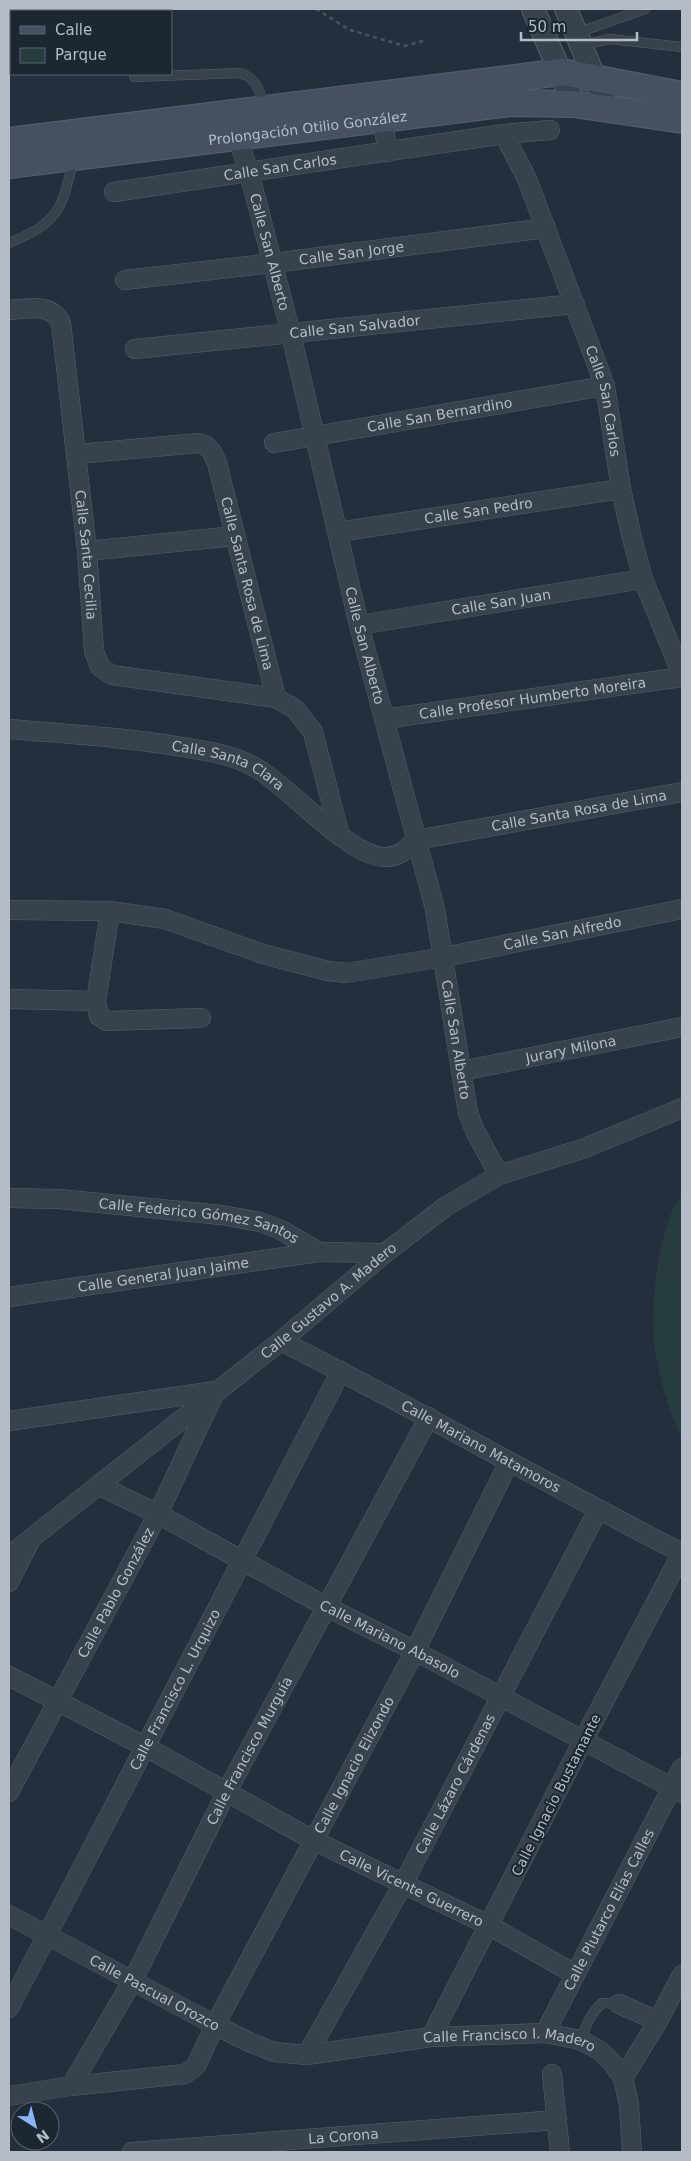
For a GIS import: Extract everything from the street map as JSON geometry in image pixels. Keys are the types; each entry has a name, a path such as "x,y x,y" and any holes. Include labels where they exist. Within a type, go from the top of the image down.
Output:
{"main road":[{"name":"Prolongación Otilio González","path":"9,165 73,145 270,121 376,94 562,72 682,95"},
{"name":"Prolongación Otilio González","path":"270,121 384,119 512,103 574,104 682,120"},
{"name":"Prolongación Otilio González","path":"9,140 73,145"}],"street":[{"path":"533,9 562,72 574,104"},
{"path":"566,9 596,77 608,110"},
{"path":"376,94 384,119 388,152"},
{"name":"Calle San Alberto","path":"234,126 249,172 273,263 359,625 435,909 461,1071 472,1122 499,1175"},
{"name":"Calle San Carlos","path":"114,192 504,134 550,130"},
{"name":"Calle San Carlos","path":"504,134 527,179 576,304 605,386 621,489 643,579 682,676"},
{"name":"Calle San Jorge","path":"125,280 546,228"},
{"name":"Calle San Salvador","path":"135,349 576,304"},
{"name":"Calle Santa Cecilia","path":"9,310 39,308 51,310 57,315 61,324 87,551 94,651 100,667 112,675 276,698"},
{"name":"Calle San Bernardino","path":"274,443 605,386"},
{"name":"Calle Santa Rosa de Lima","path":"77,454 199,442 205,444 217,463 276,698"},
{"name":"Calle San Pedro","path":"338,532 621,489"},
{"path":"87,551 234,536"},
{"name":"Calle San Juan","path":"359,625 643,579"},
{"name":"Calle Profesor Humberto Moreira","path":"384,719 682,676"},
{"path":"276,698 295,709 313,732 340,836"},
{"name":"Calle Santa Clara","path":"9,729 152,742 215,752 240,760 277,782 340,836 369,854 383,857 394,856 404,851 416,840"},
{"name":"Calle Santa Rosa de Lima","path":"416,840 682,792"},
{"name":"Calle San Alfredo","path":"9,910 110,911 165,919 263,954 346,973 444,957 682,909"},
{"path":"110,911 96,1001 99,1016 107,1021 201,1018"},
{"path":"9,999 96,1001"},
{"name":"Jurary Milona","path":"461,1071 682,1027"},
{"name":"Calle Gustavo A. Madero","path":"9,1556 281,1341 385,1253 444,1207 499,1175 585,1148 682,1108"},
{"name":"Calle Federico Gómez Santos","path":"9,1198 59,1200 221,1215 260,1222 281,1230 319,1252 385,1253"},
{"name":"Calle General Juan Jaime","path":"9,1297 319,1252"},
{"name":"Calle Mariano Matamoros","path":"281,1341 342,1371 598,1510 682,1553"},
{"name":"Calle Francisco L. Urquizo","path":"9,2008 144,1746 342,1371"},
{"path":"9,1421 216,1391"},
{"name":"Calle Pablo González","path":"9,1792 158,1514 216,1391"},
{"name":"Calle Francisco Murguía","path":"71,2086 133,1980 227,1791 429,1418"},
{"name":"Calle Ignacio Elizondo","path":"71,2086 185,2074 196,2066 215,2025 415,1651 509,1462"},
{"name":"Calle Mariano Abasolo","path":"98,1484 158,1514 241,1561 415,1651 500,1698 678,1790"},
{"name":"Calle Lázaro Cárdenas","path":"307,2055 403,1884 598,1510"},
{"path":"9,1582 30,1541"},
{"name":"Calle Ignacio Bustamante","path":"432,2037 583,1741 682,1553"},
{"name":"Calle Vicente Guerrero","path":"9,1676 57,1703 144,1746 313,1840 490,1926 575,1974"},
{"name":"Calle Plutarco Elías Calles","path":"545,2033 575,1974 678,1790 682,1768"},
{"name":"Calle Pascual Orozco","path":"9,1916 249,2042 274,2052 307,2055"},
{"path":"632,2152 624,2078 682,1975"},
{"path":"619,2004 658,2020"},
{"name":"Calle Francisco I. Madero","path":"307,2055 432,2037 545,2033 580,2040 600,2050 624,2078"},
{"path":"552,2074 560,2152"},
{"path":"9,2096 71,2086"},
{"name":"La Corona","path":"132,2152 557,2120"}],"lane":[{"path":"579,39 645,9"},
{"path":"579,39 610,39 682,47"},
{"path":"134,77 240,73 249,76 256,83 270,121"},
{"path":"9,243 44,225 55,215 65,196 73,145"},
{"path":"580,2040 591,2014 596,2009 602,2004 619,2004"}],"path":[{"path":"316,9 350,30 404,46 426,40"}],"green space":[{"path":"682,1194 682,1441 662,1382 654,1345 653,1326 655,1287 661,1247 672,1211"}]}
